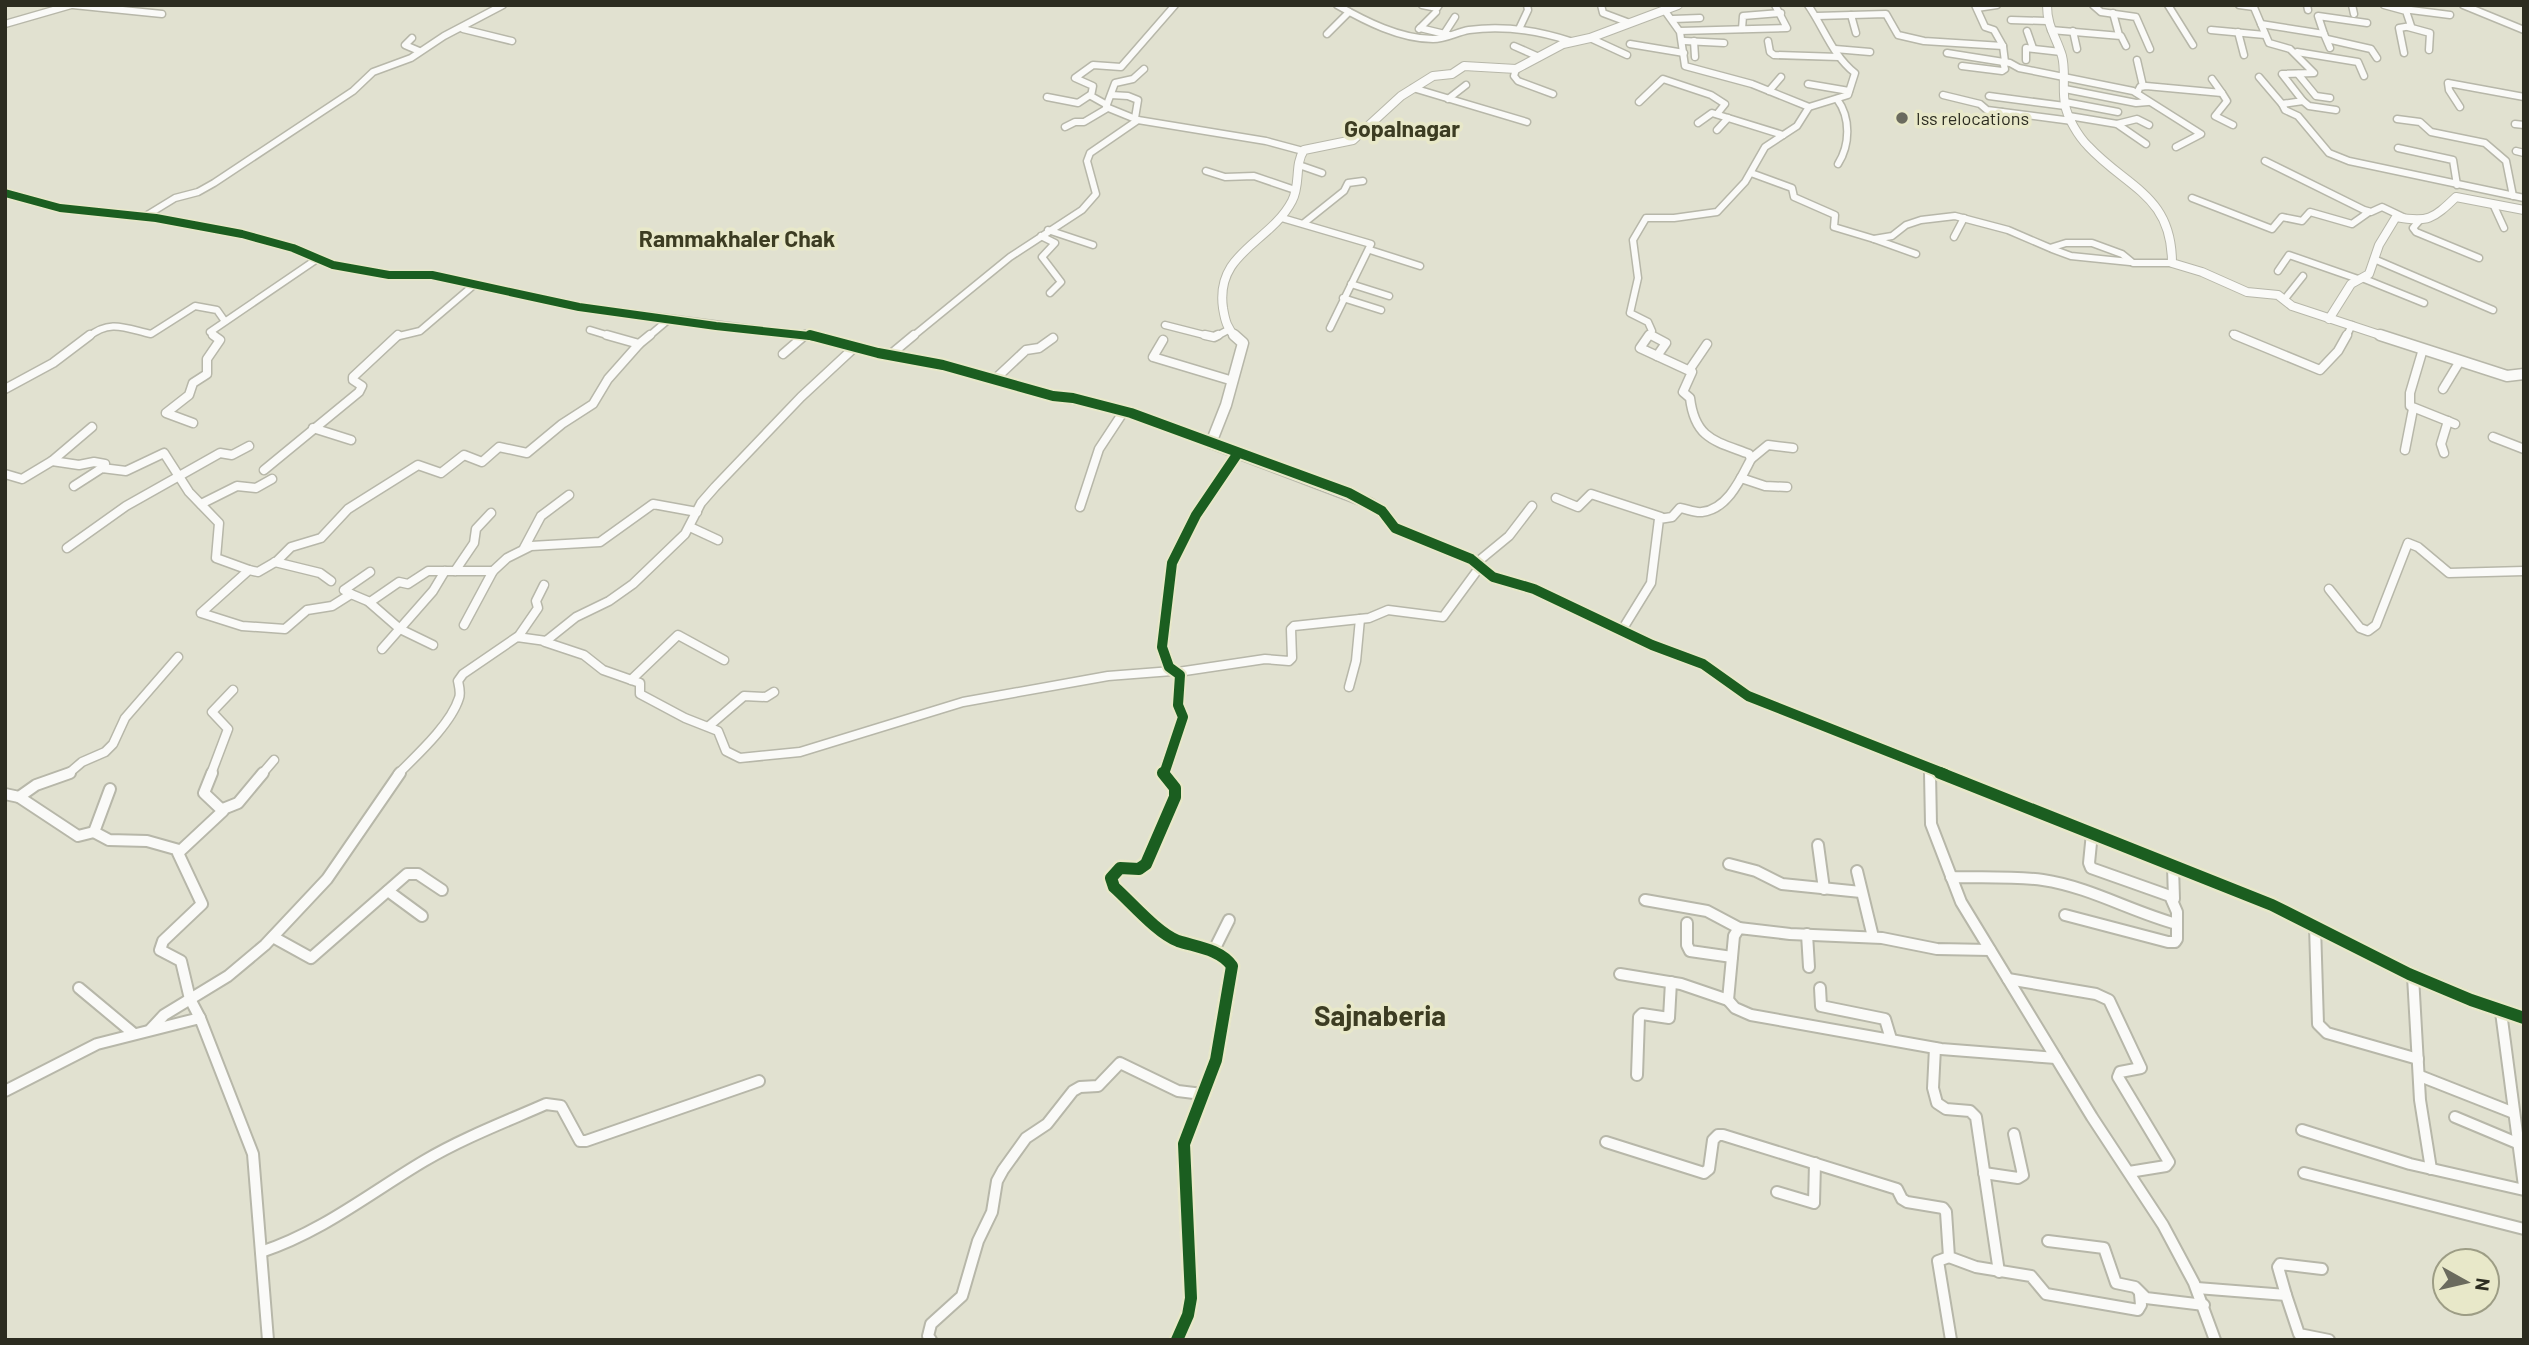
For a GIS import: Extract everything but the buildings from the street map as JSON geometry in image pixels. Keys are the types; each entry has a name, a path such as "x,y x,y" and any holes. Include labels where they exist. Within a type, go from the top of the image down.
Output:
{"street":[{"path":"5,24 72,5 162,14"},
{"path":"145,217 175,198 198,192 214,183 353,90 368,76 411,58 503,5"},
{"path":"1047,97 1078,103 1090,95 1093,86 1075,78 1093,65 1121,67 1175,5"},
{"path":"1337,5 1347,13 1413,35 1434,39 1454,36 1468,30 1520,27 1570,41"},
{"path":"1413,35 1437,9 1422,5"},
{"path":"1520,27 1528,10 1527,5"},
{"path":"1601,5 1603,13 1627,22"},
{"path":"1090,95 1107,107 1137,119 1262,140 1303,151 1353,140 1429,77 1452,74 1464,66 1516,69 1570,41 1590,38 1678,5"},
{"path":"1680,31 1787,28 1775,5"},
{"path":"1665,11 1673,19 1684,41 1685,66 1769,91 1809,107 1846,96 1855,73 1843,64 1817,16 1808,5"},
{"path":"1962,66 2002,71 2005,69 2003,46 1994,30 1985,27 1976,6 1997,5"},
{"path":"2047,5 2049,26 2061,52 2065,104 2070,118 2088,146 2132,181 2158,209 2172,238 2172,263"},
{"path":"2168,5 2193,45"},
{"path":"2239,5 2253,6 2270,44 2295,52 2315,74 2282,74 2303,101 2309,106 2336,110"},
{"path":"2331,5 2334,18"},
{"path":"2352,5 2354,13"},
{"path":"2384,5 2450,15"},
{"path":"2463,5 2524,30"},
{"path":"2096,6 2101,12 2136,17 2150,49"},
{"path":"2403,9 2411,26 2408,27"},
{"path":"1327,34 1347,13"},
{"path":"1742,29 1743,16 1781,13"},
{"path":"2113,13 2119,35 2126,46"},
{"path":"1817,16 1888,14 1896,35 1918,40 2003,46"},
{"path":"1851,15 1856,33"},
{"path":"2330,48 2317,16 2367,23"},
{"path":"1444,33 1455,17"},
{"path":"1673,19 1700,18"},
{"path":"2011,20 2073,31 2119,35"},
{"path":"2261,24 2371,49 2377,58"},
{"path":"2404,53 2399,28 2408,27 2430,33 2429,50"},
{"path":"1420,28 1454,36"},
{"path":"461,29 512,41"},
{"path":"2211,30 2265,35"},
{"path":"2073,31 2077,49"},
{"path":"2028,32 2033,48"},
{"path":"2238,33 2244,55"},
{"path":"412,38 405,46 419,51"},
{"path":"1590,38 1627,55"},
{"path":"1684,41 1724,43"},
{"path":"1694,41 1695,57"},
{"path":"1768,41 1772,54 1796,57 1870,52"},
{"path":"1630,44 1684,54"},
{"path":"1514,46 1539,57"},
{"path":"2026,60 2025,49 2061,52"},
{"path":"2295,52 2358,62 2364,76"},
{"path":"1947,53 2004,62 2021,69 2137,93 2201,134 2176,147"},
{"path":"2137,60 2143,86"},
{"path":"1065,127 1075,122 1084,122 1107,107 1117,81 1133,79 1144,69"},
{"path":"1516,69 1515,79 1553,94"},
{"path":"2298,74 2316,96 2330,97"},
{"path":"1769,91 1781,77"},
{"path":"2259,78 2285,110 2298,116 2332,155 2356,163 2518,197 2506,161 2484,143 2431,132 2420,122 2397,119"},
{"path":"1639,102 1663,79 1713,96 1725,104 1717,114"},
{"path":"2212,79 2227,101 2215,116 2233,125"},
{"path":"2460,107 2449,90 2448,83 2524,97"},
{"path":"1808,84 1849,91"},
{"path":"1448,99 1466,85"},
{"path":"2137,93 2143,86"},
{"path":"2143,86 2222,93"},
{"path":"1413,88 1527,122"},
{"path":"2065,89 2136,103 2148,102"},
{"path":"1111,95 1128,96 1138,100 1137,119"},
{"path":"1943,95 1980,104 1987,110 2118,124 2137,119 2149,125"},
{"path":"1989,96 2118,112"},
{"path":"1837,99 1848,113 1849,122 1844,144 1846,151 1838,164"},
{"path":"2282,104 2303,101"},
{"path":"1751,459 1746,452 1710,440 1695,420 1690,398 1683,393 1693,375 1690,369 1640,348 1651,335 1651,328 1648,322 1630,311 1638,278 1633,240 1642,220 1649,217 1715,214 1751,173 1765,147 1799,124 1809,107"},
{"path":"1988,117 2003,118 2002,112"},
{"path":"1698,123 1709,113 1717,114 1783,135"},
{"path":"1717,130 1728,118"},
{"path":"890,355 1048,230 1074,217 1096,194 1087,161 1090,153 1137,119"},
{"path":"2118,124 2146,144"},
{"path":"2515,124 2524,125"},
{"path":"2398,149 2453,160 2457,185"},
{"path":"1211,443 1243,343 1228,330 1223,295 1226,273 1282,218 1295,190 1298,159 1303,151"},
{"path":"2265,161 2313,187 2369,212"},
{"path":"1299,165 1322,173"},
{"path":"1206,171 1225,177 1254,176 1295,190"},
{"path":"1751,173 1788,186 1793,190 1794,197 1835,215 1833,225 1841,230 1916,254"},
{"path":"1304,223 1344,191 1348,183 1363,181"},
{"path":"5,193 60,208 145,217 242,234 293,248 333,265 389,275 423,274 544,301 668,320 806,334 943,365 1124,411 1369,503 1382,511 1395,527 1471,559 1493,577 1542,592 1567,607 1712,668 1748,696 2173,866 2315,926 2413,976 2501,1012 2524,1018"},
{"path":"2192,198 2273,229 2282,217 2302,221 2310,212 2352,224 2382,207 2419,221 2436,216 2453,198 2521,210"},
{"path":"2493,204 2504,228"},
{"path":"1874,239 1892,236 1906,225 1921,220 1952,216 1964,218 2008,230 2071,256 2172,263 2203,272 2247,292 2272,293 2292,306 2507,376 2524,374"},
{"path":"2329,319 2351,284 2369,274 2388,228 2396,217 2403,217"},
{"path":"1282,218 1371,244 1330,328"},
{"path":"1954,237 1964,218"},
{"path":"2419,221 2413,228 2416,232 2479,258"},
{"path":"1048,230 1093,244"},
{"path":"1041,236 1055,243 1042,257 1061,282 1050,293"},
{"path":"2050,248 2066,243 2092,243 2122,254 2130,262"},
{"path":"1370,250 1420,266"},
{"path":"2278,271 2289,255 2424,303"},
{"path":"192,423 166,413 189,395 193,383 207,373 207,359 220,340 210,332 317,259"},
{"path":"2374,259 2493,310"},
{"path":"2284,300 2302,276"},
{"path":"264,470 359,392 362,386 352,379 372,355 395,336 420,331 475,284"},
{"path":"1351,284 1389,296"},
{"path":"1343,298 1381,310"},
{"path":"5,389 53,363 100,327 110,325 151,334 195,306 217,310 224,320"},
{"path":"74,486 103,468 126,471 163,452 189,492 212,513 220,526 216,558 258,572 275,562 290,548 321,538 350,508 418,465 441,472 464,455 482,462 499,447 527,453 562,424 589,409 608,379 639,344 668,320"},
{"path":"1165,325 1214,337 1228,330"},
{"path":"2233,334 2320,370 2338,351 2352,326"},
{"path":"590,330 639,344"},
{"path":"783,354 806,334"},
{"path":"1651,335 1666,343 1657,356"},
{"path":"994,380 1021,353 1039,348 1053,338"},
{"path":"1163,340 1153,357 1233,381"},
{"path":"1690,369 1707,344"},
{"path":"545,642 575,618 607,603 631,586 690,527 715,487 790,409 856,346"},
{"path":"2423,349 2409,403 2413,409 2451,423 2441,444 2444,453"},
{"path":"2443,389 2460,361"},
{"path":"2405,450 2413,409"},
{"path":"1080,507 1099,449 1124,411"},
{"path":"5,474 21,479 52,461 92,427"},
{"path":"313,428 351,440"},
{"path":"2493,437 2524,449"},
{"path":"1556,498 1578,507 1591,494 1661,517 1672,517 1680,508 1700,512 1710,510 1726,498 1751,459 1768,445 1793,448"},
{"path":"67,548 126,506 220,453 232,456 249,446"},
{"path":"1177,1340 1188,1315 1191,1298 1184,1144 1216,1060 1232,966 1226,957 1169,937 1111,883 1119,868 1139,869 1146,864 1175,797 1175,788 1163,773 1183,717 1178,705 1181,678 1162,647 1172,563 1196,515 1238,453"},
{"path":"52,461 79,465 96,462 105,464 103,468"},
{"path":"1741,478 1765,486 1787,487"},
{"path":"201,504 237,486 256,488 272,479"},
{"path":"524,548 540,518 569,495"},
{"path":"464,625 494,571 507,558 524,548 600,541 653,504 697,512"},
{"path":"518,637 545,642 584,655 603,670 641,684 640,694 720,733 726,751 735,758 785,754 828,744 963,702 1108,676 1175,671 1265,659 1289,661 1292,658 1292,626 1360,620 1388,610 1443,617 1454,606 1477,566 1509,536 1532,506"},
{"path":"382,649 474,543 476,528 491,513"},
{"path":"1622,630 1651,583 1656,556 1657,525 1661,517"},
{"path":"690,527 718,540"},
{"path":"2329,589 2360,628 2368,631 2376,625 2408,543 2415,545 2449,573 2465,569 2480,573 2524,571"},
{"path":"275,562 320,573 331,580"},
{"path":"249,570 201,614 256,629 285,629 307,610 329,607 351,594"},
{"path":"369,603 399,582 408,583 423,572 494,571"},
{"path":"370,572 345,589 369,603 400,629 433,645"},
{"path":"151,1029 164,1015 234,972 274,937 336,868 395,778 424,749 450,714 460,696 460,677 518,637 538,608 536,601 544,585"},
{"path":"1349,687 1356,661 1360,620"},
{"path":"631,680 678,635 724,660"},
{"path":"19,797 38,784 67,775 82,762 105,752 113,744 125,718 178,657"},
{"path":"223,809 204,793 228,729 212,712 233,690"},
{"path":"709,726 744,696 766,697 774,692"},
{"path":"179,850 223,809 238,803 274,761"},
{"path":"1930,769 1931,824 1961,902 2056,1058 2163,1225 2197,1288 2215,1340"},
{"path":"94,832 110,789"},
{"path":"5,794 19,797 78,836 94,832 110,842 144,841 169,845 179,850"},
{"path":"2092,833 2089,863 2091,868 2165,892 2174,899"},
{"path":"1818,845 1824,889"},
{"path":"179,850 180,862 202,904 163,942 160,950 181,961 190,999 200,1018 253,1154 268,1340"},
{"path":"1729,864 1756,871 1782,884 1861,892"},
{"path":"2065,915 2175,942 2177,924 2173,866"},
{"path":"1857,871 1873,937"},
{"path":"274,937 310,958 407,874 413,872 442,890"},
{"path":"1951,877 2044,880 2126,904 2141,914 2177,924"},
{"path":"388,891 422,916"},
{"path":"1644,900 1716,913 1739,928 1873,937 1937,949 1990,950"},
{"path":"1213,952 1229,920"},
{"path":"1687,923 1687,945 1690,951 1732,957"},
{"path":"2315,926 2317,1018 2320,1028 2327,1033 2418,1059"},
{"path":"1728,1000 1734,936 1739,928"},
{"path":"1807,934 1809,967"},
{"path":"1620,974 1671,982 1728,1000 1735,1008 1751,1015 1935,1048 1994,1055 2056,1058"},
{"path":"2413,976 2423,1122 2431,1169"},
{"path":"2008,979 2096,994 2109,1000 2141,1068 2120,1072 2118,1077 2169,1162 2166,1166 2130,1172"},
{"path":"1637,1075 1639,1017 1642,1014 1670,1017 1671,982"},
{"path":"79,988 133,1033"},
{"path":"1820,988 1821,1006 1885,1019 1891,1039"},
{"path":"2302,1130 2431,1169 2524,1188 2501,1012"},
{"path":"5,1091 88,1048 133,1033 200,1018"},
{"path":"1935,1048 1934,1098 1942,1107 1970,1111 1976,1117 1999,1272"},
{"path":"931,1340 928,1336 931,1324 962,1296 978,1241 992,1212 999,1175 1026,1138 1047,1124 1073,1091 1080,1087 1098,1086 1120,1063 1178,1091 1202,1094"},
{"path":"2420,1076 2514,1113"},
{"path":"261,1252 291,1244 455,1144 546,1104 561,1106 575,1135 580,1141 586,1141 759,1081"},
{"path":"2455,1117 2517,1143"},
{"path":"1984,1174 2018,1178 2022,1175 2014,1134"},
{"path":"1606,1142 1704,1173 1709,1169 1713,1140 1718,1135 1897,1189 1902,1199 1908,1202 1944,1208 1949,1257"},
{"path":"1777,1192 1814,1203 1815,1163"},
{"path":"2304,1173 2524,1228"},
{"path":"2048,1241 2104,1248 2116,1283 2135,1287 2149,1299 2204,1305"},
{"path":"1951,1340 1938,1261 1949,1257 1999,1272 2031,1276 2046,1294 2131,1309 2140,1308 2140,1294"},
{"path":"2322,1269 2280,1264 2278,1268 2299,1334 2329,1340"},
{"path":"2197,1288 2286,1295"}],"cycle path":[{"path":"5,193 60,208 156,218 242,234 293,248 333,265 389,275 432,275 579,307 832,339 878,353 943,365 1053,396 1073,398 1131,413 1349,493 1382,511 1395,528 1471,559 1493,577 1534,589 1652,645 1703,664 1748,696 2272,905 2409,974 2471,1000 2524,1018"},
{"path":"1177,1340 1188,1315 1191,1298 1184,1144 1216,1060 1232,966 1228,960 1213,952 1169,937 1114,887 1111,878 1120,868 1139,869 1146,864 1175,797 1175,788 1163,773 1183,717 1178,705 1180,675 1169,667 1162,647 1172,563 1196,515 1238,453"}],"place":[{"name":"Iss relocations","path":"1902,118"}],"district":[{"name":"Gopalnagar","path":"1402,128"},
{"name":"Rammakhaler Chak","path":"737,238"},
{"name":"Sajnaberia","path":"1380,1015"}]}
